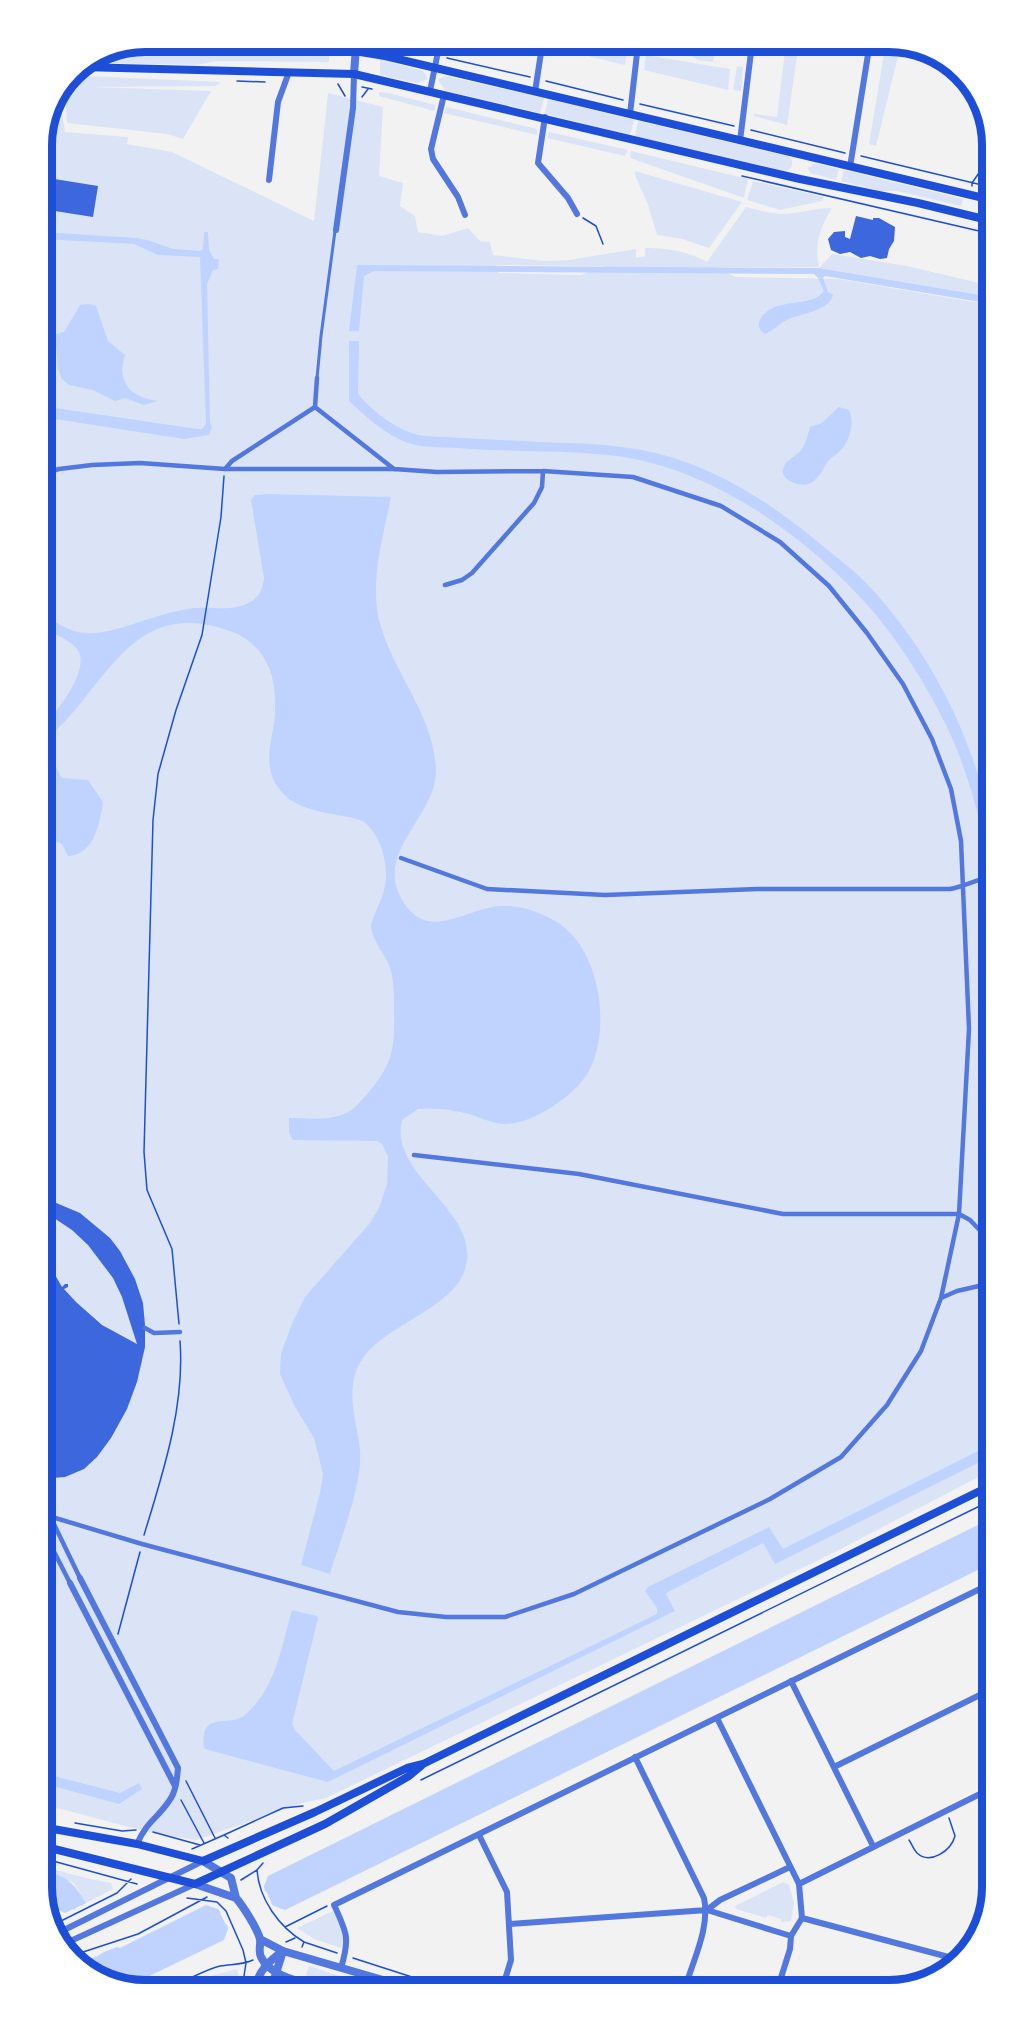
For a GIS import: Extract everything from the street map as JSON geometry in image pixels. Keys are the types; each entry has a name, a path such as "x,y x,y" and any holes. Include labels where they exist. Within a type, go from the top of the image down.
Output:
{"main road":[{"path":"370,52 982,198"},
{"path":"98,65 354,74 545,117 800,179 982,218"},
{"path":"52,1829 137,1844 203,1861 315,1812 407,1768 423,1764 982,1490"},
{"path":"52,1849 195,1884 325,1824 409,1776 423,1764"}],"street":[{"path":"336,230 353,108 356,52"},
{"path":"430,91 438,52"},
{"path":"535,92 541,53"},
{"path":"630,114 637,53"},
{"path":"740,141 751,53"},
{"path":"850,167 868,53"},
{"path":"269,180 278,102 289,72"},
{"path":"444,94 431,149 433,159 458,197 465,215"},
{"path":"545,117 538,163 568,198 577,214"},
{"path":"315,407 317,378"},
{"path":"315,407 394,469"},
{"path":"225,469 232,461 315,407"},
{"path":"52,1518 398,1612 446,1617 505,1617 574,1594 696,1536 807,1479 841,1457 887,1405 921,1351 941,1298 959,1214 969,1029 961,841 951,789 932,739 903,684 867,633 829,586 780,542 721,506 633,477 543,471 225,469 140,462 92,465 53,471"},
{"path":"445,585 462,580 472,573 534,503 542,487 543,471"},
{"path":"401,858 487,889 605,895 757,889 950,889 982,878"},
{"path":"414,1155 579,1174 783,1214 959,1214 970,1220 982,1233"},
{"path":"941,1298 957,1291 982,1285"},
{"path":"145,1328 154,1333 180,1332"},
{"path":"52,1521 178,1768 176,1786 170,1800 143,1830 137,1844"},
{"path":"52,1548 176,1786"},
{"path":"341,1968 347,1940 346,1931 334,1905 982,1588"},
{"path":"109,1661 114,1646"},
{"path":"791,1681 873,1846"},
{"path":"834,1767 982,1694"},
{"path":"717,1718 799,1884 802,1918 791,1936 790,1949 780,1980"},
{"path":"635,1758 704,1898 707,1910 705,1925 687,1980"},
{"path":"799,1884 982,1793"},
{"path":"479,1835 507,1892 511,1960 505,1979"},
{"path":"64,1930 203,1861 231,1878 238,1901 260,1939 260,1956 266,1964 277,1973 296,1979"},
{"path":"707,1910 720,1900 790,1867"},
{"path":"71,1941 195,1884 238,1901"},
{"path":"510,1924 707,1910 791,1936"},
{"path":"802,1918 948,1957"},
{"path":"260,1939 283,1951 380,1979"},
{"path":"259,1979 266,1964 283,1951"},
{"path":"275,1979 283,1951"}],"lane":[{"path":"317,378 336,230"}],"path":[{"path":"423,52 982,185"},
{"path":"971,195 972,183 981,170 982,155"},
{"path":"835,198 982,232"},
{"path":"577,214 596,226 603,244"},
{"path":"970,229 971,215"},
{"path":"114,1646 171,1436 182,1366 172,1249 147,1190 144,1152 150,891 158,774 176,710 202,634 221,517 225,469"},
{"path":"974,1483 982,1479"},
{"path":"414,1783 982,1505"},
{"path":"176,1786 182,1803 205,1844 215,1839 178,1768"},
{"path":"224,1835 283,1808 312,1804"},
{"path":"905,1831 918,1854 933,1857 950,1849 955,1836 946,1811"},
{"path":"73,1822 122,1831 143,1830 201,1845"},
{"path":"52,1861 127,1881 117,1893 59,1920"},
{"path":"264,1862 257,1870 268,1905"},
{"path":"81,1953 138,1934 204,1899"},
{"path":"285,1927 334,1905"},
{"path":"226,1911 243,1950 246,1963 245,1979"},
{"path":"304,1942 419,1979"},
{"path":"190,1979 218,1967 246,1963"}],"shaded area":[{"path":"145,52 329,53 329,62 217,61 196,65 103,63 116,57"},
{"path":"573,53 627,53 625,65"},
{"path":"689,53 714,53 713,62 698,60 689,55"},
{"path":"785,53 798,53 787,125 754,116 754,114 777,117"},
{"path":"835,53 858,53 858,56"},
{"path":"884,53 899,53 876,146 869,144"},
{"path":"646,55 730,69 728,90 644,70"},
{"path":"380,59 423,71 428,79 417,83 380,75"},
{"path":"737,66 743,67 741,91 733,90"},
{"path":"84,76 220,82 216,86 92,87 211,91 183,139 167,134 67,123 66,99"},
{"path":"445,76 544,98 540,113 446,91 438,80"},
{"path":"379,92 436,105 434,111 379,96"},
{"path":"328,93 383,107 379,176 403,183 400,206 415,216 418,232 442,236 468,228 480,241 490,242 493,255 544,261 569,260 636,249 636,258 645,256 645,248 677,251 707,262 746,207 784,214 832,208 819,236 817,251 819,267 714,267 736,277 839,279 982,303 982,1475 827,1556 326,1798 306,1802 196,1840 152,1833 52,1807 53,139 56,121 61,107 65,132 128,137 127,144 172,152 314,221","holes":["496,265 605,266 581,275 498,273"]},
{"path":"548,99 634,120 630,135 545,114"},
{"path":"447,107 537,129 537,135 444,113"},
{"path":"638,121 788,156 792,160 792,165 785,171 635,136"},
{"path":"549,132 628,150 625,156 547,138"},
{"path":"631,151 748,179 744,198 630,158"},
{"path":"815,163 839,169 836,180 810,173 808,168"},
{"path":"844,170 963,199 961,206 897,191 880,191 841,181"},
{"path":"635,171 742,202 709,248 682,239 657,235"},
{"path":"753,181 824,197 822,201 780,210 747,200"},
{"path":"832,254 907,266 982,284 982,295 819,268"},
{"path":"52,1870 111,1883 113,1889 86,1903 74,1883 52,1875"},
{"path":"783,1882 789,1885 794,1903 791,1921 781,1922 781,1919 768,1915 766,1918 736,1909 735,1906"},
{"path":"333,1911 343,1933 341,1948 314,1939 297,1928"},
{"path":"309,1966 350,1979 309,1979 305,1978"},
{"path":"237,1969 239,1979 206,1979"}],"water":[{"path":"204,232 208,232 209,250 214,259 219,259 218,269 213,270 207,284 210,422 212,427 209,435 184,439 53,419 53,408 197,429 202,429 206,424 200,257 158,255 134,244 53,240 53,233 136,238 173,249 200,251 203,249"},
{"path":"357,265 819,268 982,295 982,302 825,276 823,278 828,292 833,295 826,305 791,318 765,334 759,325 761,318 771,309 815,298 824,291 814,274 374,271 364,276 359,331 349,331"},
{"path":"80,305 96,306 108,341 125,355 123,373 128,387 140,396 158,401 144,405 125,398 115,401 93,390 69,385 62,379 58,369 56,346 53,344 53,333 64,332"},
{"path":"349,341 359,341 358,394 380,415 407,431 426,436 612,446 656,453 680,460 724,479 766,503 864,581 912,639 947,699 974,763 982,789 982,832 953,740 929,693 902,649 871,609 845,582 785,530 717,488 681,472 644,461 588,453 414,445 400,440 377,425 349,401"},
{"path":"839,407 849,410 852,420 849,438 843,448 829,460 819,476 811,483 802,485 788,480 783,473 784,466 802,449 810,427 822,423"},
{"path":"255,495 391,497 377,574 379,620 393,658 421,713 434,751 436,771 433,788 426,804 400,852 395,868 396,885 404,903 414,914 425,920 437,922 449,920 500,906 521,908 549,917 570,933 582,948 597,987 600,1008 597,1049 591,1067 574,1090 547,1110 528,1119 508,1124 493,1122 470,1114 436,1109 418,1109 402,1120 401,1139 408,1157 418,1174 458,1223 465,1241 467,1260 462,1277 452,1291 438,1303 372,1347 356,1372 352,1394 360,1464 345,1529 330,1574 301,1565 323,1474 314,1438 294,1405 280,1374 281,1354 305,1297 370,1223 379,1208 387,1184 388,1156 382,1144 377,1141 293,1140 289,1133 289,1118 331,1118 344,1114 360,1102 377,1082 388,1063 394,1033 393,980 389,965 374,937 371,925 386,881 383,852 370,827 363,821 305,807 294,802 277,786 269,760 275,715 270,670 256,647 233,632 199,623 170,625 146,635 126,650 107,670 70,716 53,733 53,714 71,690 80,667 77,649 53,632 53,620 73,631 106,632 178,611 195,608 232,608 252,601 261,591 264,578 251,500"},
{"path":"53,752 57,770 62,778 88,780 103,802 100,819 90,844 77,854 68,856 62,844 53,841"},
{"path":"982,1449 982,1461 775,1564 763,1543 668,1592 666,1594 675,1611 328,1782 205,1749 204,1735 209,1725 243,1716 260,1698 278,1662 292,1610 318,1618 292,1724 334,1771 657,1614 657,1608 645,1591 648,1587 769,1527 783,1549"},
{"path":"982,1523 982,1568 285,1910 270,1903 227,1924 228,1929 224,1940 143,1979 116,1975 89,1960 96,1956 73,1909 65,1913 55,1909 52,1887 52,1873 63,1877 78,1890 86,1903 81,1906 104,1952 120,1948 206,1905 218,1909 221,1913 265,1892 264,1886 268,1876"},
{"path":"52,1598 56,1605 52,1619"},
{"path":"52,1776 120,1793 139,1783 142,1789 119,1804 52,1786"}],"pier":[{"path":"266,1891 272,1903 226,1925 220,1913"},
{"path":"81,1905 104,1952 96,1957 73,1910"}],"building":[{"path":"53,179 98,186 93,217 53,211"},
{"path":"856,216 873,220 873,218 879,218 895,227 894,241 887,258 880,259 870,256 861,258 850,252 840,254 831,250 828,239 834,232 845,231 845,237 850,239"},
{"path":"52,1201 80,1213 110,1238 120,1251 135,1279 143,1303 145,1347 137,1382 127,1409 111,1438 97,1457 84,1469 65,1477 52,1478 52,1270 62,1287 68,1284 68,1287 64,1289 102,1325 137,1344 122,1297 113,1278 88,1245 72,1230 52,1217"}]}
